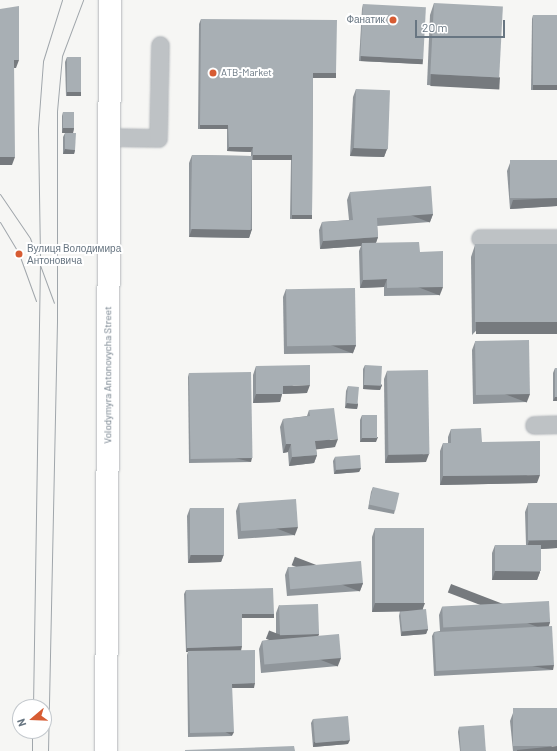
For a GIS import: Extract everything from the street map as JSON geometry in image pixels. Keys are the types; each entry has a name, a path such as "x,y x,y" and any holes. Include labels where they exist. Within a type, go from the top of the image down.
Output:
{"street":[{"name":"Volodymyra Antonovycha Street","path":"106,751 110,0"}],"lane":[{"path":"109,137 158,138 160,45"},
{"path":"480,238 557,238"},
{"path":"534,425 557,424"}],"building":[{"path":"434,3 503,7 499,78 430,74"},
{"path":"363,4 426,7 423,59 360,56"},
{"path":"19,6 19,60 14,60 15,157 0,157 0,9"},
{"path":"533,15 557,15 557,85 533,85"},
{"path":"201,19 337,20 336,73 313,73 312,215 292,215 292,155 253,155 253,147 229,147 228,125 200,125"},
{"path":"67,57 81,57 81,92 67,92"},
{"path":"356,89 390,90 388,149 354,148"},
{"path":"63,112 74,112 74,128 63,128"},
{"path":"65,133 76,133 75,150 65,149"},
{"path":"192,155 252,156 251,230 191,229"},
{"path":"510,160 557,160 557,198 510,198"},
{"path":"431,186 433,214 377,218 378,237 323,241 322,222 353,220 350,192"},
{"path":"419,242 420,252 443,251 443,287 387,288 387,279 363,280 362,243"},
{"path":"475,244 557,244 557,322 475,322"},
{"path":"355,288 356,345 287,346 286,289"},
{"path":"529,340 530,394 476,395 475,341"},
{"path":"310,365 310,385 283,386 283,394 256,394 256,366"},
{"path":"365,365 382,366 381,386 364,385"},
{"path":"555,368 557,368 557,397 555,397"},
{"path":"428,370 429,454 388,455 387,371"},
{"path":"251,372 253,458 191,459 189,373"},
{"path":"348,386 359,387 357,404 347,403"},
{"path":"334,408 338,439 315,441 317,455 292,457 291,444 286,444 283,419 310,416 309,410"},
{"path":"362,415 377,415 377,438 362,438"},
{"path":"481,428 482,442 540,441 540,475 443,476 443,443 451,443 451,429"},
{"path":"360,455 361,468 336,470 335,457"},
{"path":"373,487 399,493 395,511 369,505"},
{"path":"296,499 298,527 241,531 239,503"},
{"path":"528,503 557,503 557,540 528,540"},
{"path":"190,508 224,508 224,555 190,555"},
{"path":"375,528 424,528 424,603 375,603"},
{"path":"495,545 541,545 541,571 495,571"},
{"path":"361,561 363,583 290,589 288,567"},
{"path":"273,588 274,614 242,614 242,646 187,648 186,590"},
{"path":"549,601 550,622 443,628 442,607"},
{"path":"318,604 319,634 280,635 279,605"},
{"path":"426,609 428,629 402,632 400,612"},
{"path":"552,626 554,665 436,671 434,632"},
{"path":"339,634 341,658 264,665 262,641"},
{"path":"255,650 255,683 232,684 234,732 190,733 188,651"},
{"path":"513,708 557,708 557,746 513,746"},
{"path":"348,716 350,740 315,743 313,719"},
{"path":"484,725 486,751 461,751 459,727"},
{"path":"294,746 295,751 185,751 185,750"}],"tram line":[{"path":"33,699 40,257 38,128 43,61 62,0"},
{"path":"48,751 57,321 57,111 62,56 83,0"},
{"path":"0,194 30,238 54,303"},
{"path":"0,222 19,254 36,301"},
{"path":"32,739 32,751"}],"place":[{"name":"Фанатик","path":"393,20"},
{"name":"ATB-Market","path":"213,73"},
{"name":"Вулиця Володимира Антоновича","path":"19,254"}]}
